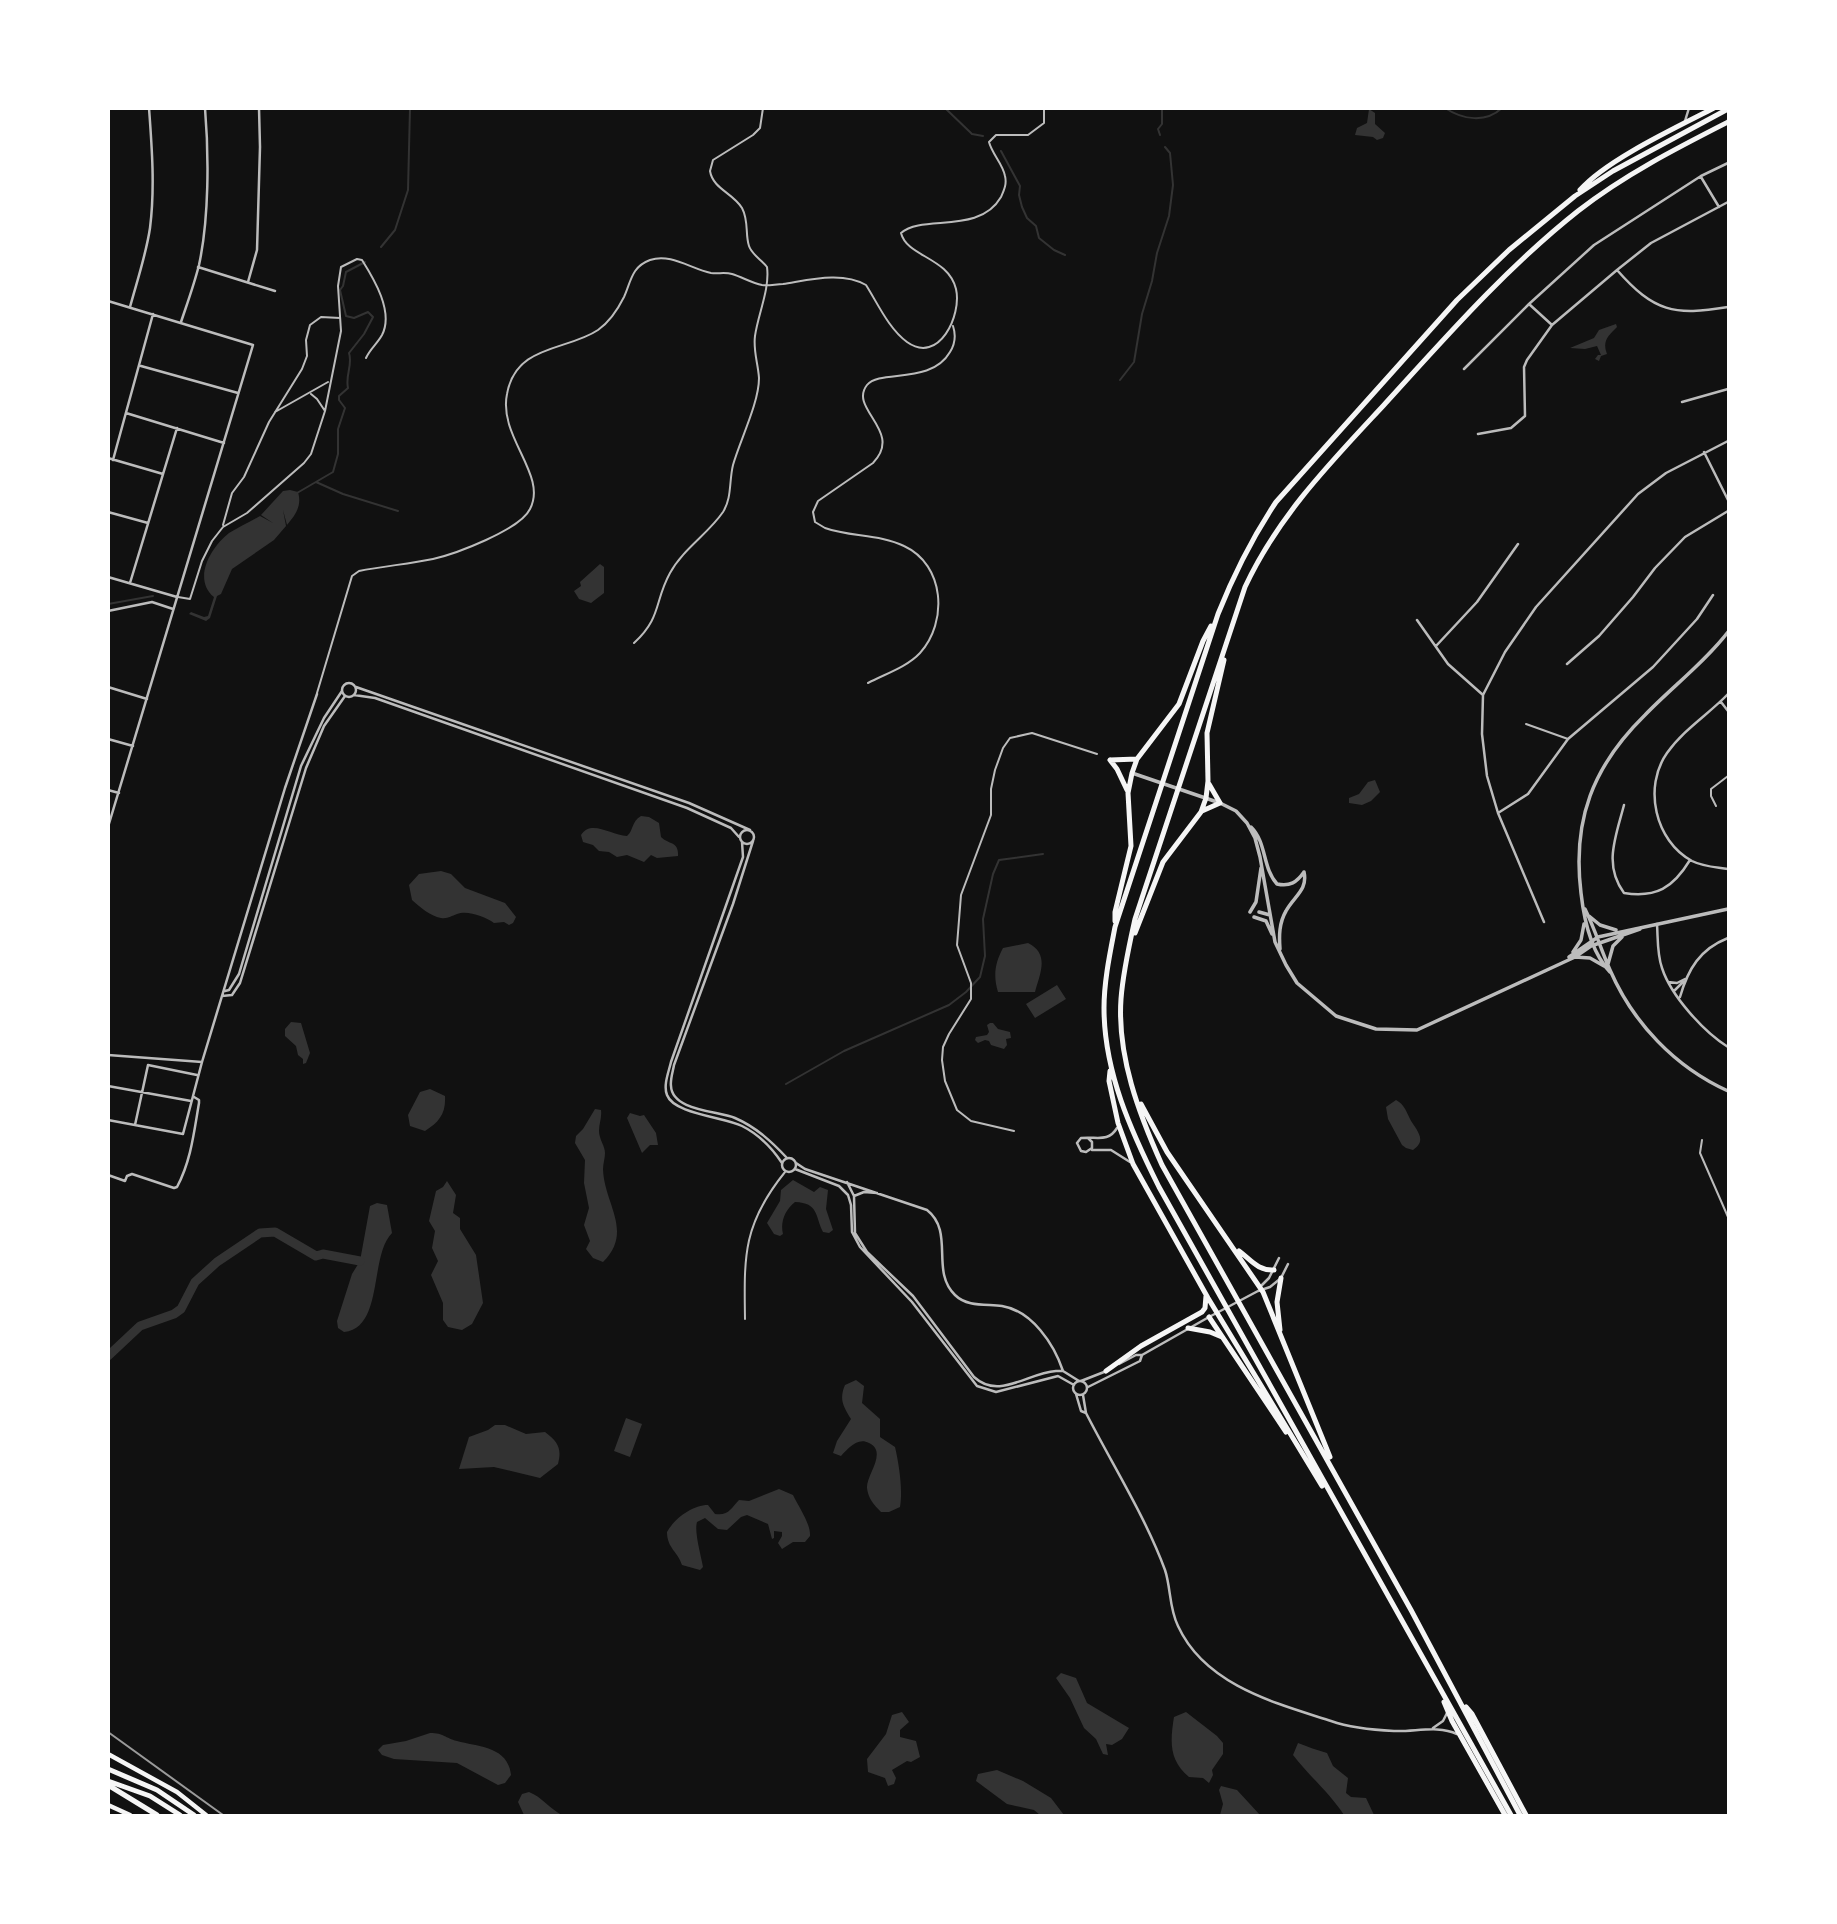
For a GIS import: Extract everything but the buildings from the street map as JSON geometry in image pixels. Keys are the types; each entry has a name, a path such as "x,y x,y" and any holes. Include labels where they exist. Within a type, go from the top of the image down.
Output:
{"highway":[{"path":"1575,196 1587,182 1626,156 1714,108"},
{"path":"1115,927 1218,614 1256,532 1276,502 1457,300 1510,250 1575,196 1613,171 1728,108"},
{"path":"1511,1815 1461,1702 1162,1165 1144,1125 1129,1073 1121,1022 1125,967 1135,919 1237,612 1256,564 1286,514 1349,442 1525,256 1579,210 1610,188 1728,122"},
{"path":"1125,967 1157,875 1174,845 1201,812 1206,798 1210,717 1237,612"},
{"path":"1218,614 1203,641 1179,704 1137,759 1132,773 1128,793 1131,846 1115,912 1104,1007 1105,1036 1111,1068 1134,1137 1159,1187 1440,1690 1499,1787 1520,1815"},
{"path":"1128,793 1110,760 1137,759"},
{"path":"1201,812 1220,803 1212,793 1208,781"},
{"path":"1111,1068 1109,1082 1118,1123 1133,1164 1292,1439 1320,1484 1331,1496"},
{"path":"1135,1093 1167,1152 1236,1250 1259,1291 1280,1333 1339,1480"},
{"path":"1236,1250 1255,1265 1274,1269"},
{"path":"1280,1333 1276,1302 1281,1278"},
{"path":"1106,1371 1142,1346 1202,1312 1207,1301 1206,1293"},
{"path":"1209,1317 1292,1439"},
{"path":"1188,1328 1222,1337"},
{"path":"1440,1690 1447,1711 1505,1815"},
{"path":"1461,1702 1472,1714 1526,1815"},
{"path":"108,1772 138,1781 176,1801 194,1815"},
{"path":"108,1783 157,1815"},
{"path":"108,1783 150,1796 180,1815"}],"main road":[{"path":"108,1754 177,1792 206,1815"},
{"path":"108,1805 130,1815"}],"street":[{"path":"130,307 150,227 152,150 149,108"},
{"path":"181,323 202,245 207,179 205,108"},
{"path":"248,282 257,250 260,201 259,108"},
{"path":"634,643 654,621 661,592 674,567 726,506 731,489 732,468 757,393 759,378 754,337 767,267 748,244 746,219 742,208 717,185 710,171 713,160 760,128 764,108"},
{"path":"868,683 910,661 929,640 940,599 935,579 919,556 905,546 825,528 815,522 813,512 818,501 881,455 881,429 863,405 863,394 868,384 876,379 896,378 936,368 953,349 956,334 953,325 956,290 953,281 945,269 912,249 903,240 901,233 915,226 942,225 971,219 996,204 1003,194 1005,179 989,142 996,135 1028,135 1036,131 1044,122 1044,108"},
{"path":"1677,128 1687,118 1689,108"},
{"path":"1464,369 1529,304 1594,245 1701,176 1728,163"},
{"path":"1701,176 1719,207"},
{"path":"1478,434 1511,428 1525,416 1524,367 1552,325 1651,243 1728,202"},
{"path":"108,1120 183,1134 198,1075 292,764 317,694 352,576 359,571 434,559 501,533 530,510 534,495 532,474 510,432 506,416 506,394 521,365 551,347 597,331 609,320 624,298 630,277 637,267 650,260 665,258 711,273 733,274 765,286 827,277 859,281 866,285 896,331 914,346 928,347 936,344 953,325"},
{"path":"108,577 190,599 202,561 223,527 247,513 304,463 311,454 325,411 341,331 338,286 341,267 356,259 362,260 374,280 385,323 381,335 370,347 366,358"},
{"path":"198,267 275,290"},
{"path":"1617,270 1643,297 1669,309 1706,310 1728,307"},
{"path":"108,301 253,345 108,827"},
{"path":"1529,304 1552,325"},
{"path":"113,460 153,314"},
{"path":"223,527 232,493 250,467 275,412 302,369 307,356 306,340 310,325 321,317 341,318"},
{"path":"139,365 238,394"},
{"path":"275,412 329,382"},
{"path":"1682,402 1728,389"},
{"path":"310,394 325,411"},
{"path":"126,413 224,443"},
{"path":"130,583 177,428"},
{"path":"1544,922 1498,813 1487,776 1482,734 1483,695 1505,652 1536,607 1638,494 1666,473 1728,441"},
{"path":"1704,452 1728,500"},
{"path":"108,458 163,474"},
{"path":"1567,664 1599,636 1655,568 1685,537 1728,511"},
{"path":"108,512 148,523"},
{"path":"1436,646 1477,602 1518,544"},
{"path":"1498,813 1528,794 1569,739 1653,667 1696,619 1713,595"},
{"path":"108,611 152,602 174,609"},
{"path":"1417,620 1448,664 1483,695"},
{"path":"1728,632 1717,646 1643,716 1616,748 1596,778 1584,810 1579,878 1594,945 1642,1023 1673,1057 1698,1076 1728,1091"},
{"path":"224,991 229,990 239,974 304,758 346,682 689,803 750,830 754,836 753,841 733,905 674,1065 670,1087 684,1104 737,1119 752,1127 787,1158 793,1159 805,1169 920,1205 932,1214 941,1232 943,1272 951,1291 961,1300 972,1304 1011,1308 1026,1317 1039,1329 1063,1371 1088,1387"},
{"path":"108,687 147,699"},
{"path":"355,695 356,687"},
{"path":"341,691 345,696"},
{"path":"222,996 232,995 240,983 306,768 324,726 345,696 360,694 687,807 730,827 739,837 743,858 671,1062 667,1095 672,1102 683,1108 718,1117 750,1130 767,1144 782,1163 785,1172"},
{"path":"1728,694 1690,727 1666,754 1654,789 1656,814 1667,836 1689,860 1705,866 1728,869"},
{"path":"1721,702 1728,711"},
{"path":"1526,724 1569,739"},
{"path":"1014,1131 969,1119 957,1110 945,1081 943,1047 971,999 972,989 957,945 961,895 991,816 991,789 995,769 1010,738 1032,733 1097,754"},
{"path":"108,738 133,746"},
{"path":"1132,773 1236,811 1260,837 1269,875 1277,884 1289,885 1304,872 1306,876 1302,892 1287,908 1281,922 1280,951"},
{"path":"1716,806 1711,789 1728,776"},
{"path":"108,790 119,793"},
{"path":"1625,805 1615,838 1611,866 1615,881 1624,893 1642,896 1661,890 1675,881 1689,860"},
{"path":"1247,823 1255,838 1275,942"},
{"path":"739,837 742,831 750,830"},
{"path":"742,842 747,844 753,841"},
{"path":"1250,912 1256,902 1261,867"},
{"path":"1254,917 1266,921 1297,983 1336,1016 1376,1029 1417,1030 1594,945 1640,929 1728,909"},
{"path":"1259,912 1270,915"},
{"path":"1586,916 1623,934"},
{"path":"1586,916 1598,937 1606,966"},
{"path":"1573,955 1581,940 1586,916"},
{"path":"1657,925 1659,957 1668,982 1708,1033 1728,1047"},
{"path":"1573,955 1592,939 1623,934"},
{"path":"1606,966 1613,946 1623,934"},
{"path":"1674,991 1704,952 1728,938"},
{"path":"1573,955 1590,958 1606,966"},
{"path":"1668,982 1685,979"},
{"path":"1679,998 1685,979"},
{"path":"108,1055 202,1062"},
{"path":"135,1125 148,1065 198,1075"},
{"path":"108,1086 199,1100 185,1172 177,1187 132,1174 127,1175 125,1181 108,1175"},
{"path":"1118,1123 1108,1138 1081,1138 1077,1146 1082,1152 1111,1150 1133,1164"},
{"path":"1088,1138 1092,1142 1090,1150"},
{"path":"1702,1140 1700,1153 1728,1217"},
{"path":"782,1163 787,1158"},
{"path":"785,1172 792,1172 796,1163"},
{"path":"795,1169 839,1186 848,1195 852,1232 860,1247 912,1302 977,1387 996,1392 1058,1376 1074,1385 1082,1411 1086,1413"},
{"path":"745,1320 744,1264 749,1239 763,1203 785,1172"},
{"path":"847,1182 855,1196 855,1233 867,1252 913,1296 974,1377 983,1385 997,1387 1051,1371 1063,1371"},
{"path":"855,1196 864,1192 880,1193"},
{"path":"1259,1291 1279,1258"},
{"path":"1074,1385 1136,1355 1142,1355 1259,1291 1281,1278 1288,1264"},
{"path":"1142,1355 1140,1361 1088,1387 1083,1395 1086,1413 1166,1572 1169,1600 1177,1624 1185,1640 1200,1659 1217,1673 1255,1695 1334,1722 1395,1731 1449,1731 1460,1736"},
{"path":"1076,1394 1083,1395"},
{"path":"1430,1730 1443,1721 1447,1711"}],"shaded area":[{"path":"1369,109 1375,113 1375,124 1385,133 1383,138 1377,140 1355,135 1357,128 1367,123"},
{"path":"1616,324 1617,327 1606,342 1607,354 1601,356 1599,361 1595,359 1601,355 1597,346 1585,349 1570,348 1594,338 1599,330"},
{"path":"283,491 298,492 299,506 287,525 283,510 286,526 274,540 232,569 221,594 217,596 210,618 206,621 189,614 191,612 208,616 214,597 208,590 204,573 206,563 216,546 229,533 260,516 273,523 261,515"},
{"path":"600,564 604,567 604,593 591,603 579,599 574,591"},
{"path":"1375,780 1380,792 1371,801 1362,805 1349,803 1349,798 1359,794 1368,782"},
{"path":"641,816 659,823 661,837 677,848 678,856 657,858 651,855 644,862 627,855 617,857 583,842 581,835 590,828 627,836"},
{"path":"441,871 451,874 465,888 505,903 516,917 513,923 494,923 481,916 466,913 441,918 425,911 412,900 409,885 419,874"},
{"path":"1028,943 1039,953 1042,964 1035,992 998,992 996,969 1003,948"},
{"path":"1057,985 1066,999 1035,1018 1026,1004"},
{"path":"291,1022 301,1023 310,1053 303,1064 296,1046 285,1036 285,1029"},
{"path":"990,1023 998,1029 1010,1032 1011,1038 1006,1039 1007,1045 1004,1049 991,1045 989,1041 978,1043 975,1040 976,1037 987,1035 987,1025"},
{"path":"430,1089 445,1096 445,1102 441,1117 425,1131 410,1126 408,1115 420,1092"},
{"path":"1396,1100 1404,1108 1419,1135 1420,1142 1413,1150 1402,1145 1388,1119 1386,1107"},
{"path":"595,1109 601,1110 599,1131 605,1150 603,1169 617,1228 612,1251 603,1262 593,1258 586,1249 590,1241 584,1225 589,1208 584,1183 585,1160 575,1143 576,1136"},
{"path":"630,1113 644,1115 656,1133 658,1145 650,1145 642,1153 627,1118"},
{"path":"793,1180 814,1192 820,1187 828,1190 826,1209 833,1230 829,1233 823,1232 812,1208 795,1202 784,1216 783,1234 774,1234 767,1223 780,1201 781,1190"},
{"path":"447,1181 456,1195 453,1213 460,1218 460,1229 476,1255 483,1303 472,1324 462,1330 448,1327 443,1320 443,1303 431,1275 438,1261 432,1248 435,1231 429,1221 436,1191"},
{"path":"377,1203 387,1205 392,1233 380,1258 371,1305 365,1318 357,1328 344,1332 338,1328 337,1321 352,1274 360,1261 370,1206"},
{"path":"856,1380 864,1386 862,1403 880,1419 880,1437 895,1447 901,1500 900,1507 889,1512 881,1512 872,1501 867,1488 876,1458 874,1447 861,1442 853,1445 841,1456 833,1453 851,1419 843,1402 843,1390 845,1385"},
{"path":"626,1418 642,1424 630,1457 614,1451"},
{"path":"495,1425 505,1425 526,1434 545,1432 558,1446 558,1464 540,1478 494,1467 459,1469 469,1437"},
{"path":"779,1489 793,1495 804,1515 810,1536 805,1542 793,1542 782,1549 778,1543 782,1532 774,1531 772,1539 768,1524 747,1515 727,1530 718,1529 705,1518 697,1522 696,1526 703,1567 700,1570 682,1565 669,1542 667,1532 679,1518 696,1507 708,1505 715,1514 724,1514 739,1500 749,1501"},
{"path":"1061,1673 1076,1678 1087,1703 1129,1728 1122,1739 1112,1745 1106,1744 1108,1755 1103,1754 1096,1739 1084,1728 1070,1698 1056,1678"},
{"path":"902,1712 909,1722 900,1730 900,1737 916,1741 920,1757 892,1770 896,1778 894,1784 888,1786 885,1778 868,1772 867,1759 886,1734 892,1715"},
{"path":"1186,1712 1223,1743 1223,1754 1212,1770 1209,1783 1203,1778 1189,1777 1174,1757 1174,1717"},
{"path":"430,1733 491,1749 504,1758 511,1775 505,1783 498,1785 457,1763 394,1759 382,1755 378,1750 383,1745"},
{"path":"1298,1743 1327,1753 1333,1766 1348,1778 1346,1793 1351,1797 1366,1798 1374,1815 1344,1815 1293,1755"},
{"path":"997,1770 1023,1781 1051,1798 1064,1815 1040,1815 1034,1810 1007,1804 976,1781 978,1774"},
{"path":"1221,1786 1237,1790 1260,1815 1220,1815 1223,1804 1219,1790"},
{"path":"529,1792 562,1815 524,1815 518,1802 522,1794"}],"waterway":[{"path":"381,247 395,230 408,190 410,108"},
{"path":"945,108 972,134 983,136"},
{"path":"1160,135 1158,129 1162,124 1162,108"},
{"path":"1445,108 1474,118 1489,116 1502,108"},
{"path":"1120,380 1134,362 1142,314 1169,216 1173,185 1170,153 1165,147"},
{"path":"1001,151 1020,186 1022,207 1027,218 1036,226 1039,238 1065,255"},
{"path":"297,493 333,472 338,454 338,429 345,408 339,396 348,388 349,353 373,317 368,312 354,318 346,316 340,290 346,272 365,262"},
{"path":"316,482 343,494 398,511"},
{"path":"108,604 153,596"},
{"path":"786,1084 844,1051 949,1005 966,992 980,977 985,956 983,919 993,874 999,860 1043,854"},
{"path":"108,1356 140,1326 181,1309 195,1282 217,1262 260,1233 275,1232 316,1256 323,1254 360,1261"}],"railway":[{"path":"108,1732 223,1815"}]}
